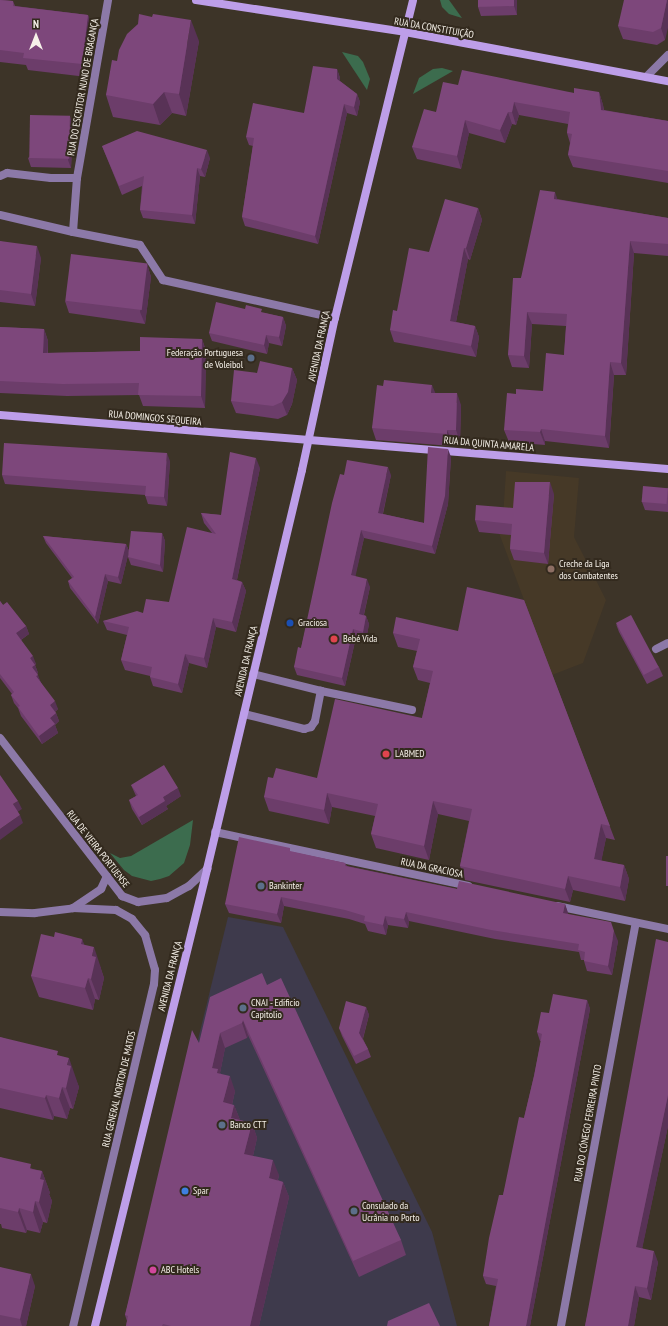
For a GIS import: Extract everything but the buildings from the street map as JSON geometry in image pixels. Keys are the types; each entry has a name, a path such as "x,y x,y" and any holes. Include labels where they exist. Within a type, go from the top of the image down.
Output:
{"main road":[{"name":"RUA DA CONSTITUIÇÃO","path":"196,0 225,2 405,32 668,81"},
{"name":"AVENIDA DA FRANÇA","path":"95,1326 207,869 308,441 335,318 413,0"},
{"name":"RUA DOMINGOS SEQUEIRA","path":"0,415 308,441"},
{"name":"RUA DA QUINTA AMARELA","path":"308,441 668,469"}],"street":[{"name":"RUA DO ESCRITOR NUNO DE BRAGANÇA","path":"73,232 77,178 108,0"},
{"path":"646,77 668,55"},
{"path":"0,176 8,173 51,178 77,178"},
{"path":"0,215 73,232 140,245 163,280 335,318"},
{"path":"656,649 668,643"},
{"path":"253,674 321,691 412,710"},
{"path":"244,714 304,729 311,727 315,721 321,691"},
{"name":"RUA DE VIEIRA PORTUENSE","path":"0,738 122,896 138,902 167,898 189,886 207,869"},
{"name":"RUA DA GRACIOSA","path":"215,832 474,888"},
{"name":"RUA GENERAL NORTON DE MATOS","path":"73,908 101,889 107,876"},
{"path":"551,904 668,930"},
{"name":"RUA GENERAL NORTON DE MATOS","path":"0,912 35,913 73,908 116,910 132,919 144,935 155,970 154,984 73,1326"},
{"name":"RUA DO CÓNEGO FERREIRA PINTO","path":"561,1326 636,923"}],"shaded area":[{"name":"Creche da Liga dos Combatentes","path":"506,471 579,478 574,537 606,600 583,663 552,675 499,533 502,533"},
{"path":"228,917 283,927 432,1232 457,1326 128,1326"}],"green space":[{"path":"440,0 449,0 462,18 449,14 442,7"},
{"path":"342,52 358,56 363,62 370,79 367,90"},
{"path":"442,68 453,71 413,94 419,78 433,69"},
{"path":"193,820 190,845 184,863 169,876 151,881 132,876 124,870 110,853 120,858 131,856"}],"place":[{"name":"Federação Portuguesa de Voleibol","path":"251,358"},
{"name":"Creche da Liga dos Combatentes","path":"551,569"},
{"name":"Graciosa","path":"290,623"},
{"name":"Bebé Vida","path":"334,639"},
{"name":"LABMED","path":"386,754"},
{"name":"Bankinter","path":"261,886"},
{"name":"CNAI - Edificio Capitolio","path":"243,1008"},
{"name":"Banco CTT","path":"222,1125"},
{"name":"Spar","path":"185,1191"},
{"name":"Consulado da Ucrânia no Porto","path":"354,1211"},
{"name":"ABC Hotels","path":"153,1270"}]}
